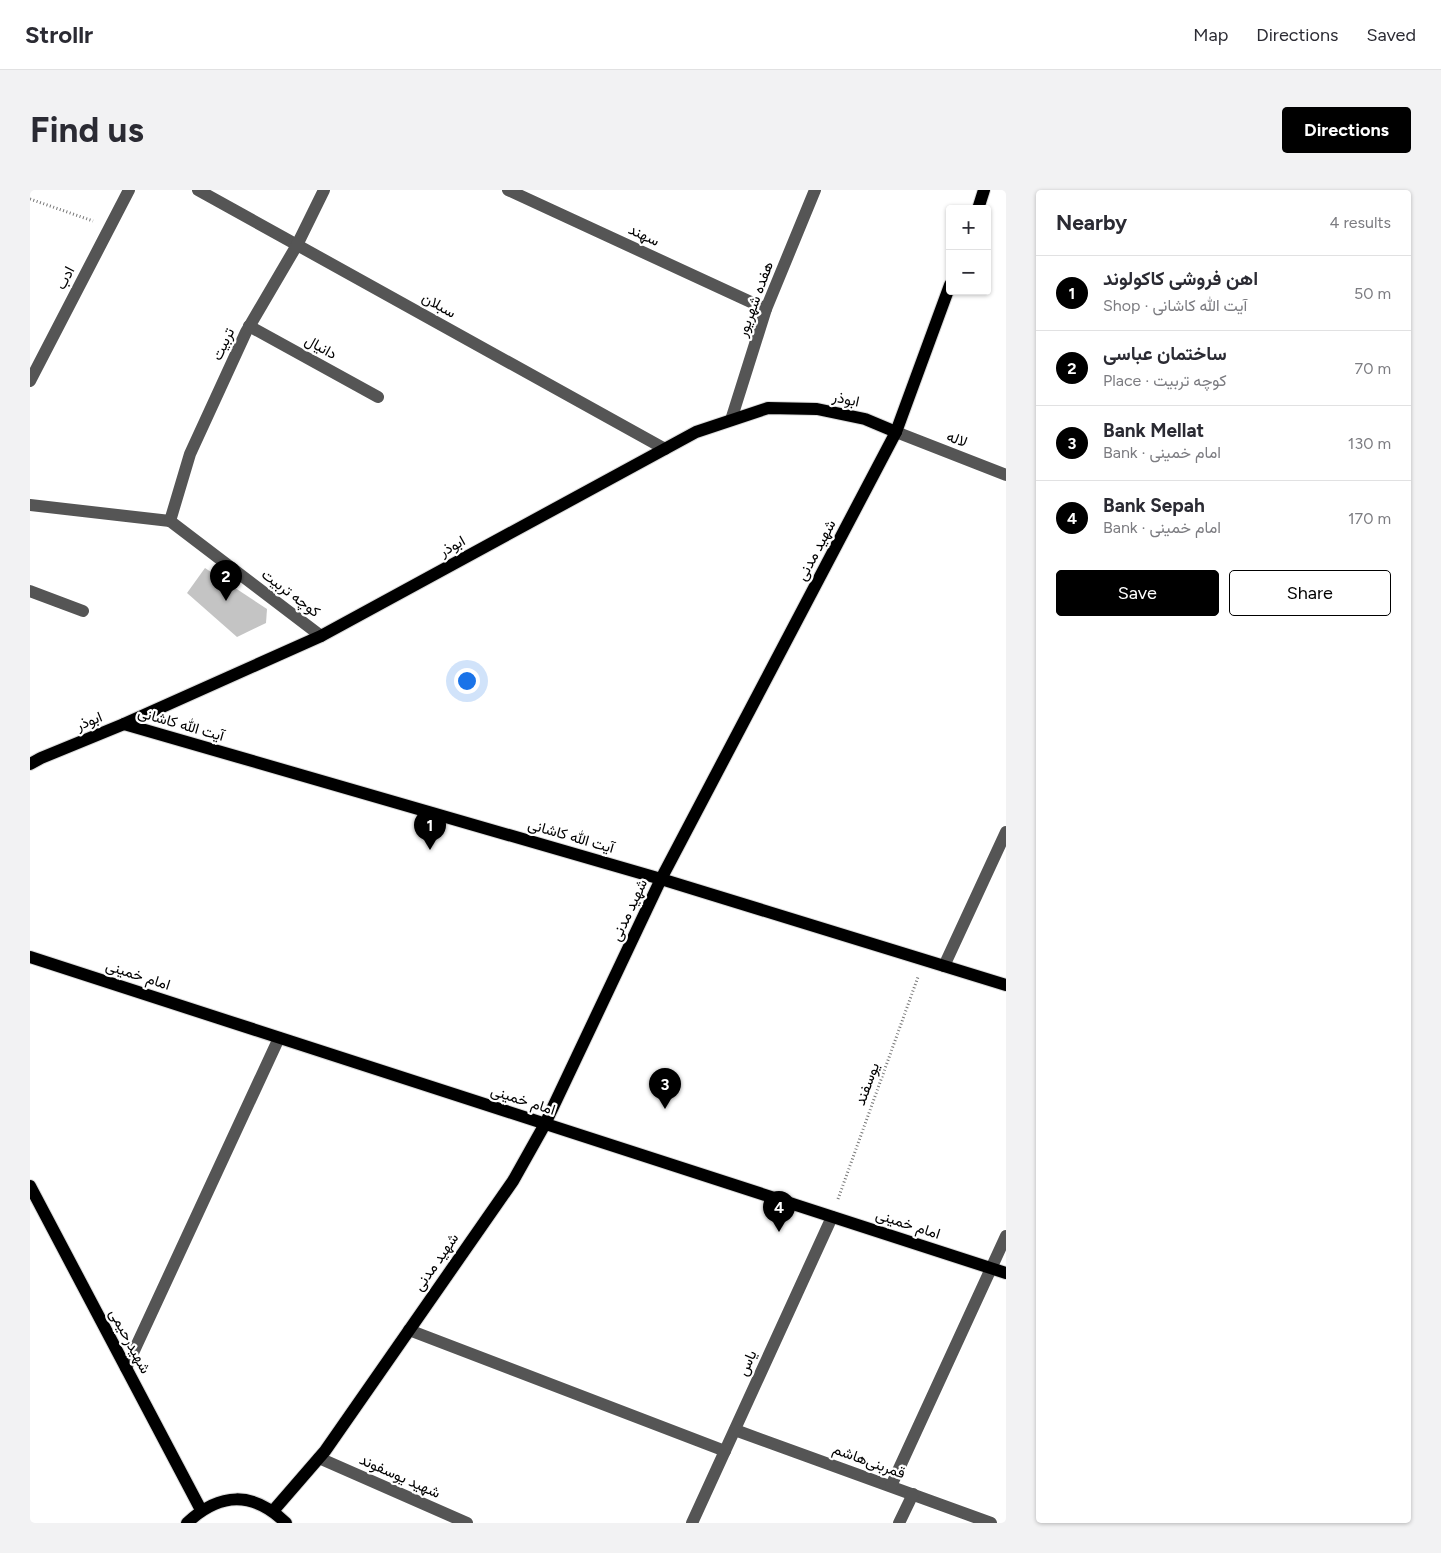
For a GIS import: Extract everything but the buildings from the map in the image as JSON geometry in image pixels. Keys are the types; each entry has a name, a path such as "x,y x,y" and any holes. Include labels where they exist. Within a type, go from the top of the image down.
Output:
{"main road":[{"path":"979,205 984,190"},
{"name":"شهید مدنی","path":"273,1511 319,1458 409,1330 513,1181 545,1124 661,878 896,432 946,295"},
{"name":"ابوذر","path":"30,764 321,636 696,432 768,408 816,409 865,419 896,432"},
{"name":"آیت الله کاشانی","path":"124,724 661,878 1006,986"},
{"name":"امام خمینی","path":"30,958 1006,1273"},
{"name":"شهیدرحیمی","path":"30,1186 201,1510"},
{"path":"187,1523 201,1510 218,1502 237,1500 256,1502 273,1511 286,1523"}],"street":[{"name":"ادب","path":"30,381 129,190"},
{"name":"سبلان","path":"198,190 665,449"},
{"name":"تربیت","path":"170,520 190,454 250,326 297,245 324,190"},
{"name":"سهند","path":"508,190 766,309"},
{"name":"هفده شهریور","path":"731,420 766,309 815,190"},
{"name":"دانیال","path":"250,326 378,398"},
{"name":"لاله","path":"896,432 1006,475"},
{"path":"30,506 170,520"},
{"name":"کوچه تربیت","path":"170,520 321,636"},
{"path":"30,591 83,611"},
{"path":"944,966 1006,832"},
{"path":"126,1368 279,1038"},
{"name":"یاس","path":"692,1523 832,1216"},
{"path":"891,1486 1006,1236"},
{"path":"409,1330 725,1451"},
{"name":"قمربنی‌هاشم","path":"735,1430 991,1523"},
{"name":"شهید یوسفوند","path":"319,1458 467,1523"},
{"path":"899,1523 913,1494"}],"path":[{"path":"30,199 110,227"},
{"name":"یوسفند","path":"832,1216 924,960"}],"place":[{"name":"ساختمان عباسی","path":"226,601"},
{"name":"اهن فروشی کاکولوند","path":"430,850"},
{"name":"Bank Mellat","path":"665,1109"},
{"name":"Bank Sepah","path":"779,1232"}]}
